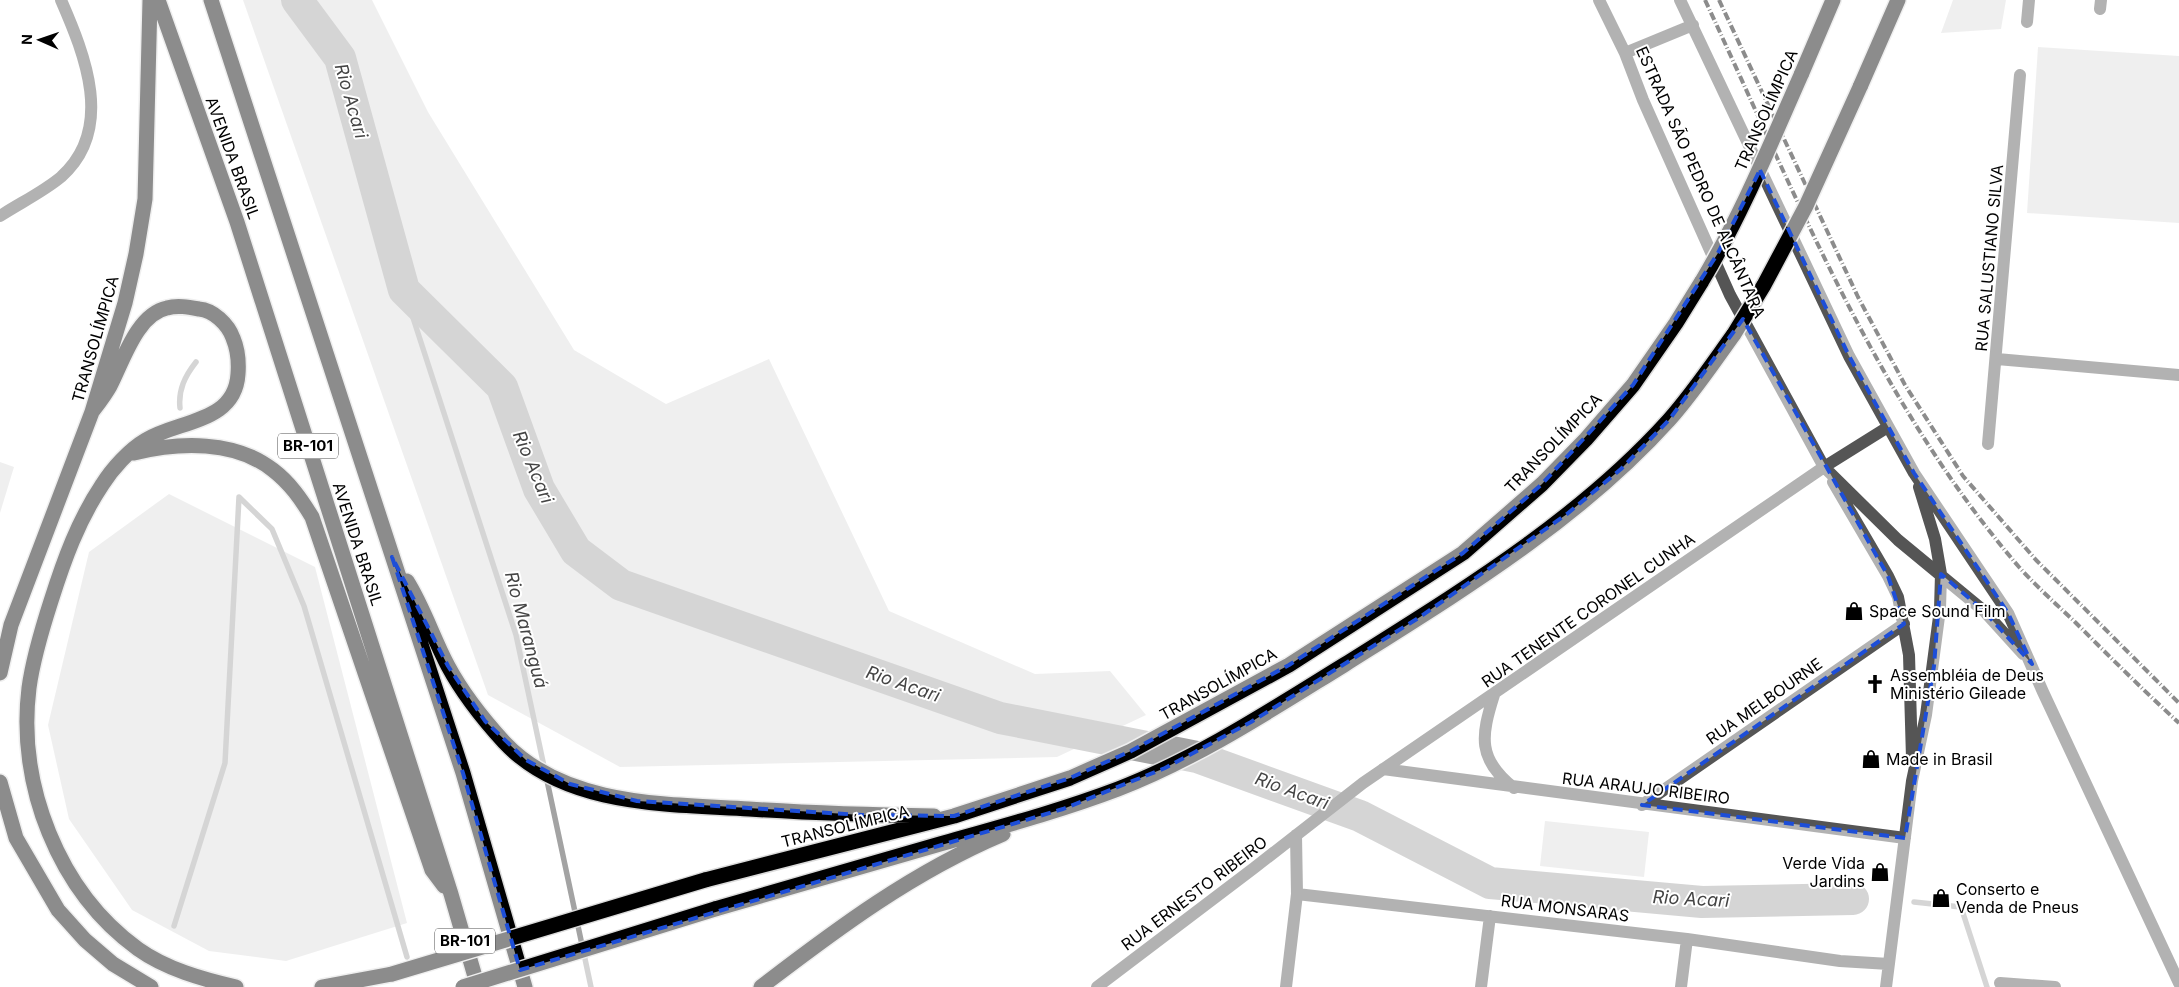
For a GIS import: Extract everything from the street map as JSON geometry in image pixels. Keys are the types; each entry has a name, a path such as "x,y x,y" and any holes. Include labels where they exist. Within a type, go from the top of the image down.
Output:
{"highway":[{"name":"TRANSOLÍMPICA","path":"0,672 11,625 92,412 125,303 136,254 145,199 150,0"},
{"name":"AVENIDA BRASIL","path":"158,0 237,222 451,894 478,987"},
{"name":"AVENIDA BRASIL","path":"211,0 463,773 525,987"},
{"name":"TRANSOLÍMPICA","path":"322,987 392,974 705,880 954,816 1014,798 1070,778 1131,751 1289,665 1412,587 1463,553 1542,484 1586,439 1633,385 1676,324 1718,253 1759,172 1833,0"},
{"path":"761,987 849,920 920,875 998,836 1165,768 1251,722 1498,566 1567,514 1621,469 1669,420 1702,380 1734,334 1764,285 1806,206 1898,0"},
{"path":"92,412 109,386 140,328 150,315 166,308 182,306 204,309 220,319 233,335 239,355 237,382 231,399 216,412 145,441 107,477 91,502 78,527 64,562 38,642 29,687 27,722 28,758 36,795 48,831 65,865 87,899 111,927 139,950 165,964 201,979 236,987"},
{"path":"130,454 179,445 217,447 243,454 272,469 294,489 312,517 432,870 451,894"},
{"path":"392,557 410,586 448,666 464,692 506,744 526,760 570,784 599,793 637,801 681,805 862,815 954,816"},
{"path":"0,782 16,838 58,910 85,940 113,964 151,987"},
{"path":"463,987 715,909 1067,808"}],"street":[{"path":"0,216 60,177 78,158 90,128 91,92 80,45 61,0"},
{"name":"ESTRADA SÃO PEDRO DE ALCÂNTARA","path":"1599,0 1625,53 1643,100 1730,295 1824,467 1898,540 1984,611 2032,664"},
{"name":"ESTRADA SÃO PEDRO DE ALCÂNTARA","path":"1680,0 1849,356 1914,472 2008,613 2032,664 2042,692 2179,983"},
{"path":"2027,22 2029,0"},
{"path":"1625,53 1693,25"},
{"name":"RUA SALUSTIANO SILVA","path":"1988,444 1997,359 2020,75"},
{"path":"1997,359 2179,375"},
{"name":"RUA TENENTE CORONEL CUNHA","path":"1310,824 1362,783 1494,695 1824,467 1888,427"},
{"path":"1824,467 1888,576 1898,597 1904,624 1911,687 1912,781"},
{"path":"1886,987 1912,781 1934,666 1940,609 1941,574 1934,539 1914,472"},
{"name":"RUA MELBOURNE","path":"1642,804 1904,624"},
{"path":"1494,695 1485,723 1485,747 1492,767 1514,788"},
{"name":"RUA ARAUJO RIBEIRO","path":"1383,769 1514,788 1905,838"},
{"name":"RUA ERNESTO RIBEIRO","path":"1102,985 1310,824"},
{"path":"1286,987 1297,894 1296,834"},
{"name":"RUA MONSARAS","path":"1297,894 1687,939 1840,961 1889,964"},
{"path":"1481,987 1490,916"},
{"path":"1681,987 1687,939"},
{"path":"2000,983 2055,987"}],"highlighted area":[{"path":"1760,170 1849,356 1914,473 2008,613 2032,664 1984,611 1941,574 1934,666 1905,838 1642,805 1904,624 1888,576 1743,319 1669,420 1621,469 1567,514 1420,617 1251,722 1165,768 1063,809 520,970 463,773 392,557 448,666 485,721 526,760 570,784 637,801 862,815 954,816 1070,778 1131,751 1289,665 1463,553 1542,484 1633,385 1718,253"}],"shaded area":[{"path":"243,0 372,0 428,112 574,350 666,404 769,359 889,611 1035,674 1110,671 1146,715 1057,757 620,767 488,695"},
{"path":"1953,0 2006,0 2001,29 1941,33"},
{"path":"2038,47 2179,56 2179,223 2027,213"},
{"path":"0,462 14,467 0,513"},
{"path":"169,494 315,567 407,923 286,961 209,951 132,910 69,819 48,725 89,552"},
{"path":"1545,821 1649,832 1644,877 1540,866"}],"waterway":[{"name":"Rio Acari","path":"297,0 340,58 404,290 502,387 539,489 576,551 621,585 1000,718 1197,757 1360,816 1490,883 1702,902 1853,899"},
{"name":"Rio Maranguá","path":"404,290 516,635 591,987"},
{"path":"180,408 180,395 183,384 196,362"},
{"path":"174,926 225,763 239,497 272,529 304,606 407,957"},
{"path":"1914,902 1961,907 1987,987"}],"railway":[{"path":"1705,0 1772,148 1843,295 1881,367 1923,436 1968,503 2019,567 2179,723"},
{"path":"1719,0 1858,297 1905,385 1963,476 2036,560 2179,703"}],"place":[{"name":"Space Sound Film","path":"1854,611"},
{"name":"Assembléia de Deus Ministério Gileade","path":"1875,684"},
{"name":"Made in Brasil","path":"1871,759"},
{"name":"Verde Vida Jardins","path":"1880,872"},
{"name":"Conserto e Venda de Pneus","path":"1941,898"}]}
